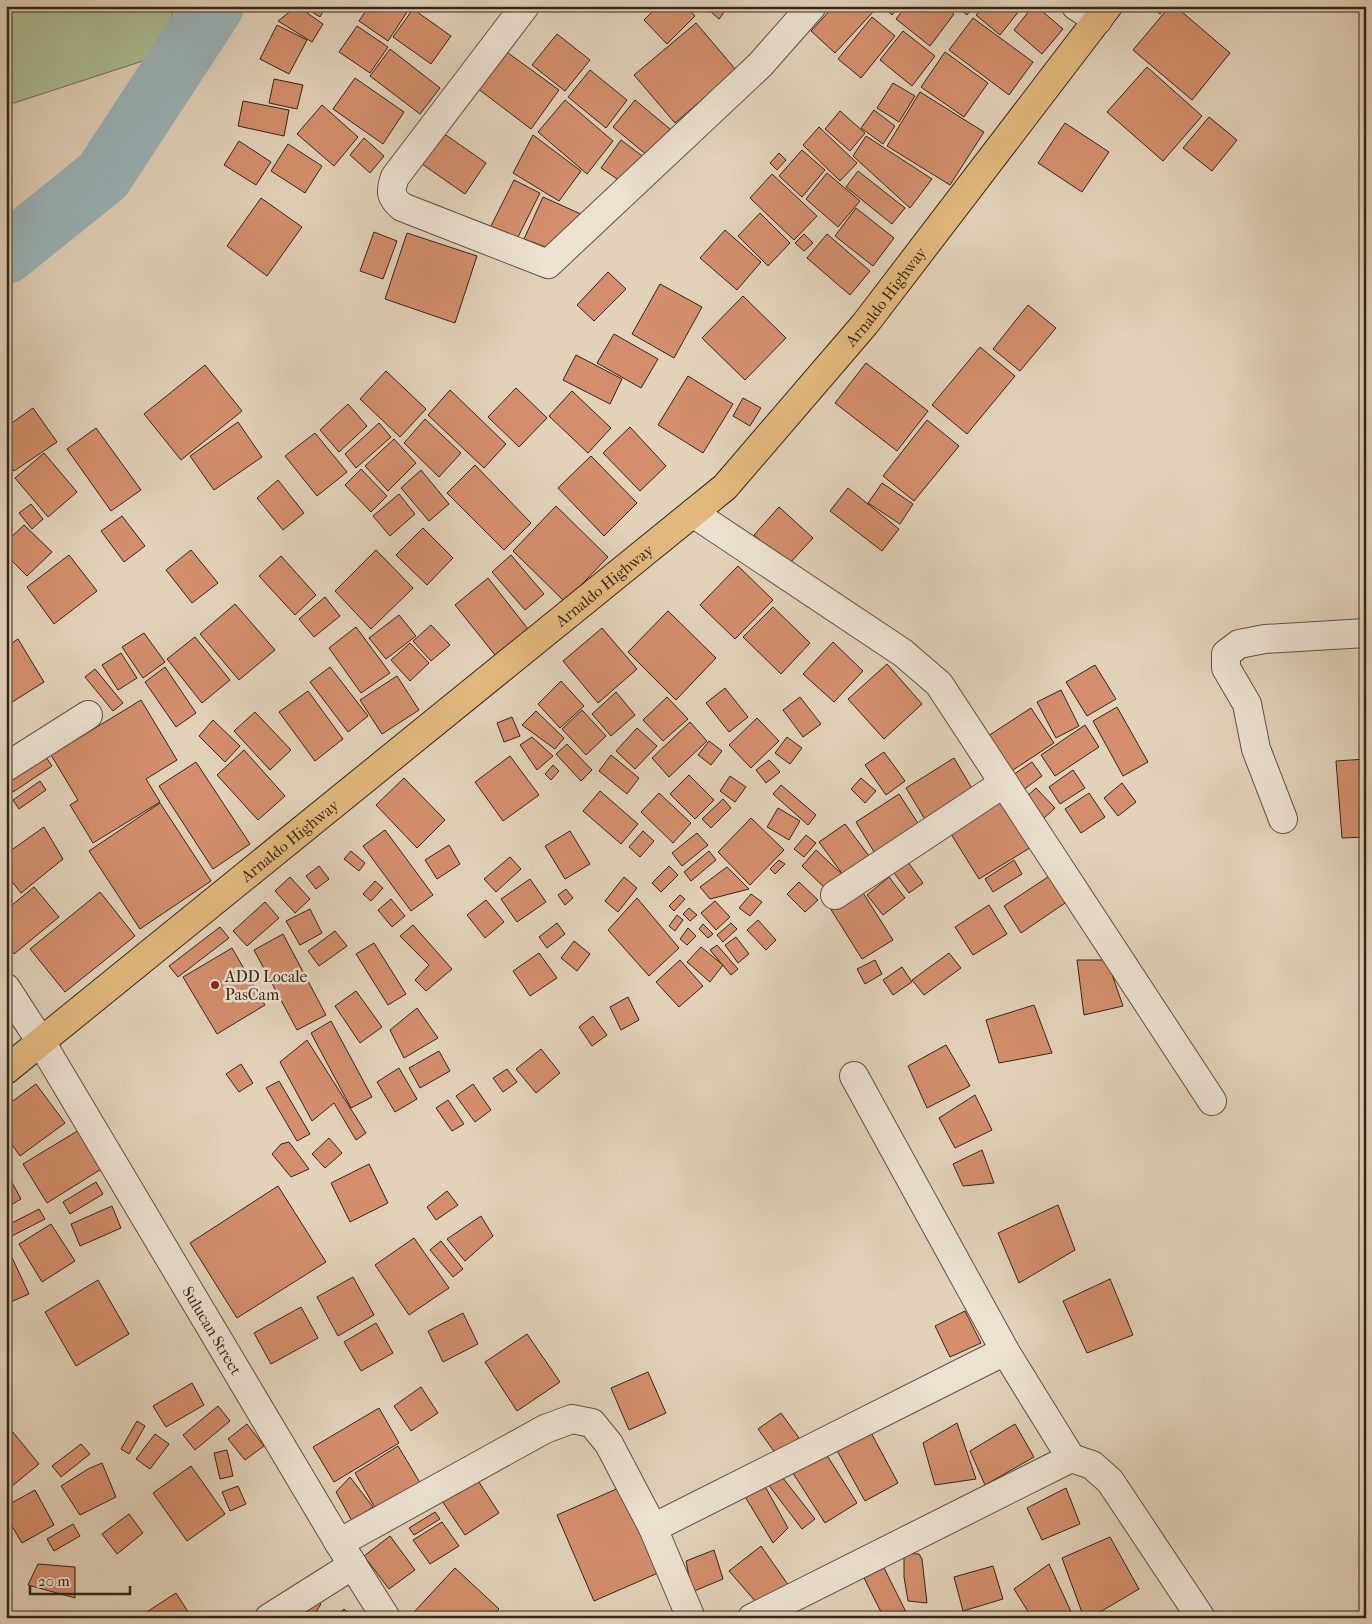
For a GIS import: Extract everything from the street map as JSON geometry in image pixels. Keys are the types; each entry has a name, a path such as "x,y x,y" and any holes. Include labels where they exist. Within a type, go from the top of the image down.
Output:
{"main road":[{"name":"Arnaldo Highway","path":"6,1070 725,487 865,324 1094,11"}],"street":[{"path":"524,6 395,177 391,189 394,200 402,207 548,264 760,65 812,6"},
{"path":"693,513 903,653 938,684 1212,1102"},
{"path":"1283,819 1256,749 1247,704 1226,668 1226,654 1239,644 1266,639 1366,633"},
{"path":"6,767 88,715"},
{"path":"834,895 1004,783"},
{"name":"Sulucan Street","path":"6,988 41,1042 386,1618"},
{"path":"854,1076 1006,1351 1071,1458 1092,1465 1110,1481 1201,1618"},
{"path":"653,1528 1006,1351"},
{"path":"269,1618 346,1554 545,1429 572,1419 592,1423 609,1444 653,1528 691,1618"},
{"path":"752,1618 1071,1458"}],"green space":[{"path":"6,6 175,6 158,56 11,104 6,77"}],"building":[{"path":"297,6 323,24 312,42 278,21"},
{"path":"302,6 326,6 320,17"},
{"path":"369,6 411,6 388,41 359,21"},
{"path":"658,6 686,6 695,16 667,44 644,20"},
{"path":"704,6 729,6 719,19"},
{"path":"834,6 867,6 873,12 835,53 811,31"},
{"path":"882,6 899,6 892,15"},
{"path":"906,6 944,6 954,14 930,46 896,19"},
{"path":"955,6 974,6 967,15"},
{"path":"984,6 1023,6 1000,35 976,15"},
{"path":"1033,6 1036,6 1063,29 1042,54 1014,30"},
{"path":"1150,6 1167,6 1160,14"},
{"path":"1170,6 1175,6 1230,53 1192,100 1133,50"},
{"path":"413,9 451,36 431,64 393,37"},
{"path":"872,17 895,36 861,78 838,59"},
{"path":"973,18 1033,62 1009,95 949,50"},
{"path":"696,23 736,70 675,123 634,75"},
{"path":"277,25 307,40 289,74 260,59"},
{"path":"357,26 388,47 370,73 339,52"},
{"path":"903,31 935,56 912,86 880,60"},
{"path":"557,34 590,60 565,91 532,65"},
{"path":"390,49 440,88 420,114 370,76"},
{"path":"504,50 559,90 531,129 477,88"},
{"path":"945,52 988,83 964,117 921,87"},
{"path":"1147,67 1202,116 1163,161 1107,112"},
{"path":"590,70 627,100 606,128 568,97"},
{"path":"355,78 404,112 383,144 333,109"},
{"path":"274,79 303,85 297,109 269,103"},
{"path":"893,83 915,96 899,122 877,108"},
{"path":"920,92 984,132 950,185 887,146"},
{"path":"565,100 613,141 587,174 538,132"},
{"path":"635,100 670,129 648,156 613,127"},
{"path":"243,101 289,110 284,136 238,126"},
{"path":"322,105 358,137 334,166 297,134"},
{"path":"874,110 895,126 883,144 861,128"},
{"path":"840,111 865,133 850,151 825,129"},
{"path":"1209,117 1237,140 1212,171 1183,148"},
{"path":"1065,123 1109,152 1082,192 1038,163"},
{"path":"819,127 857,163 840,181 803,145"},
{"path":"443,133 486,163 465,194 422,164"},
{"path":"533,135 581,171 559,201 513,173"},
{"path":"866,136 932,179 910,208 853,156"},
{"path":"364,138 384,156 370,173 350,155"},
{"path":"621,140 645,158 626,185 601,168"},
{"path":"239,141 271,162 256,185 224,165"},
{"path":"288,144 322,166 305,193 271,171"},
{"path":"802,150 825,170 802,197 779,176"},
{"path":"779,153 786,160 777,170 770,163"},
{"path":"858,171 905,208 892,224 846,187"},
{"path":"827,173 860,201 838,227 806,199"},
{"path":"772,174 817,216 794,240 750,198"},
{"path":"514,180 540,193 515,243 489,230"},
{"path":"543,197 583,215 554,250 524,239"},
{"path":"261,198 302,227 267,276 227,246"},
{"path":"856,208 894,238 873,266 835,236"},
{"path":"760,213 790,243 768,266 738,236"},
{"path":"725,230 761,262 737,290 700,258"},
{"path":"374,232 397,241 383,279 360,271"},
{"path":"407,233 477,256 455,323 385,299"},
{"path":"804,234 813,243 804,251 795,243"},
{"path":"827,234 870,271 850,295 807,258"},
{"path":"608,272 626,289 594,321 577,305"},
{"path":"660,284 702,307 674,358 632,334"},
{"path":"743,296 786,338 745,380 702,338"},
{"path":"1028,305 1056,328 1020,371 993,349"},
{"path":"614,334 658,359 641,388 597,363"},
{"path":"980,347 1015,376 967,434 932,405"},
{"path":"576,355 622,379 610,404 563,380"},
{"path":"866,363 928,411 897,451 835,403"},
{"path":"205,365 242,411 181,460 144,414"},
{"path":"386,371 426,409 400,437 360,399"},
{"path":"688,376 733,404 703,453 658,425"},
{"path":"516,388 547,418 519,447 488,417"},
{"path":"450,390 506,444 484,468 428,415"},
{"path":"572,391 611,428 588,453 549,416"},
{"path":"743,398 761,408 750,426 733,416"},
{"path":"348,404 367,426 339,452 320,430"},
{"path":"33,408 57,442 14,471 6,460 6,427"},
{"path":"425,419 461,453 439,477 404,443"},
{"path":"927,420 959,446 914,501 883,476"},
{"path":"238,422 262,457 214,490 190,456"},
{"path":"379,423 391,437 356,468 345,454"},
{"path":"630,427 666,466 640,491 603,453"},
{"path":"96,428 141,490 111,511 67,449"},
{"path":"315,433 347,472 317,496 285,456"},
{"path":"394,439 416,463 388,491 365,466"},
{"path":"44,453 77,492 48,517 15,478"},
{"path":"591,456 637,503 604,536 558,488"},
{"path":"475,465 531,523 504,550 447,493"},
{"path":"361,469 387,496 371,512 345,485"},
{"path":"421,470 449,504 429,521 401,488"},
{"path":"278,480 304,513 283,530 257,498"},
{"path":"882,483 913,504 900,524 868,503"},
{"path":"848,488 899,529 882,551 830,511"},
{"path":"399,494 415,514 390,536 373,516"},
{"path":"31,504 43,519 32,529 19,513"},
{"path":"556,506 608,557 565,602 513,551"},
{"path":"779,507 813,538 788,565 754,535"},
{"path":"122,516 145,546 124,562 101,531"},
{"path":"24,525 52,552 27,576 6,555 6,542"},
{"path":"423,528 453,558 427,585 396,555"},
{"path":"191,550 218,583 192,603 166,570"},
{"path":"376,550 413,588 371,629 335,591"},
{"path":"69,555 97,591 54,624 27,587"},
{"path":"511,555 544,594 525,610 492,572"},
{"path":"281,556 316,595 295,615 259,576"},
{"path":"738,566 773,600 735,639 700,605"},
{"path":"488,578 528,629 495,655 455,605"},
{"path":"325,597 340,616 314,637 299,619"},
{"path":"235,604 275,650 239,680 200,634"},
{"path":"773,607 810,643 781,674 743,637"},
{"path":"668,611 716,658 676,700 628,652"},
{"path":"399,615 416,636 386,659 369,638"},
{"path":"431,625 450,645 431,661 413,641"},
{"path":"356,627 390,673 361,693 329,648"},
{"path":"602,628 637,669 598,703 563,661"},
{"path":"144,633 165,662 143,678 122,647"},
{"path":"195,637 230,680 202,703 167,659"},
{"path":"18,639 44,682 6,706 6,647"},
{"path":"833,642 863,671 834,702 803,674"},
{"path":"410,643 429,663 410,681 391,660"},
{"path":"121,653 137,678 118,690 102,665"},
{"path":"887,664 922,704 884,739 848,699"},
{"path":"1095,665 1116,699 1087,716 1066,682"},
{"path":"165,667 196,713 176,727 145,682"},
{"path":"330,667 368,716 348,732 310,682"},
{"path":"95,669 123,703 113,711 85,677"},
{"path":"397,676 419,710 382,734 360,700"},
{"path":"561,681 584,706 560,728 538,704"},
{"path":"725,688 748,717 729,732 706,703"},
{"path":"1061,690 1079,726 1056,738 1037,702"},
{"path":"308,691 343,739 315,761 279,712"},
{"path":"616,692 635,715 611,736 592,714"},
{"path":"667,697 688,719 663,741 643,720"},
{"path":"800,697 821,724 803,737 783,710"},
{"path":"141,700 177,760 146,779 160,802 93,843 70,805 78,800 51,755"},
{"path":"1117,707 1148,762 1123,776 1093,721"},
{"path":"1031,708 1054,743 1007,774 985,738"},
{"path":"582,710 606,736 586,755 562,729"},
{"path":"536,711 564,738 555,749 522,725"},
{"path":"255,712 291,750 270,770 234,731"},
{"path":"512,717 520,736 504,742 497,723"},
{"path":"757,718 779,741 751,768 729,745"},
{"path":"213,720 240,746 225,762 199,736"},
{"path":"690,722 707,741 669,777 652,758"},
{"path":"1085,725 1099,747 1055,776 1041,755"},
{"path":"637,728 657,746 635,769 616,751"},
{"path":"532,737 553,756 537,770 520,745"},
{"path":"787,737 802,748 790,764 775,753"},
{"path":"709,741 722,751 711,765 698,755"},
{"path":"567,744 592,770 581,781 556,754"},
{"path":"244,750 285,796 258,820 217,775"},
{"path":"884,752 905,781 886,795 865,765"},
{"path":"44,754 52,766 13,792 6,780"},
{"path":"611,755 639,778 627,794 599,771"},
{"path":"510,756 539,795 503,821 475,782"},
{"path":"954,758 977,797 929,826 906,788"},
{"path":"1366,759 1366,837 1342,838 1336,761"},
{"path":"769,760 780,772 766,783 756,770"},
{"path":"196,762 250,844 213,869 159,786"},
{"path":"1032,762 1042,776 1015,796 1004,781"},
{"path":"553,765 559,771 551,780 545,774"},
{"path":"1073,770 1085,788 1060,804 1049,787"},
{"path":"689,775 714,800 695,819 670,794"},
{"path":"730,776 746,787 735,802 720,791"},
{"path":"404,778 445,820 417,848 376,805"},
{"path":"861,778 876,791 865,803 851,789"},
{"path":"40,781 46,790 19,809 13,800"},
{"path":"1122,783 1136,802 1118,816 1104,798"},
{"path":"781,785 816,815 808,825 773,794"},
{"path":"1036,788 1055,808 1044,818 1025,798"},
{"path":"600,791 638,824 621,844 583,811"},
{"path":"1001,792 1033,846 979,879 946,826"},
{"path":"659,793 691,823 673,843 641,812"},
{"path":"1089,793 1105,817 1081,833 1065,809"},
{"path":"899,794 923,831 879,860 856,822"},
{"path":"6,795 10,795 12,826 6,826"},
{"path":"723,799 731,808 711,828 702,819"},
{"path":"160,803 211,881 140,929 89,851"},
{"path":"778,808 800,821 789,840 767,827"},
{"path":"751,818 784,850 750,885 718,852"},
{"path":"845,824 872,860 846,879 819,842"},
{"path":"44,827 63,859 21,893 6,874 6,854"},
{"path":"385,830 433,895 411,911 363,846"},
{"path":"570,831 590,864 565,879 545,846"},
{"path":"643,831 654,841 640,857 629,847"},
{"path":"697,833 708,845 682,866 672,853"},
{"path":"806,835 816,843 804,857 794,849"},
{"path":"449,845 460,864 437,879 425,860"},
{"path":"816,850 844,876 829,892 802,866"},
{"path":"351,851 365,863 359,871 344,859"},
{"path":"709,851 716,860 691,881 684,872"},
{"path":"510,857 521,869 496,892 484,879"},
{"path":"905,858 923,883 909,893 891,869"},
{"path":"779,860 785,864 775,874 770,869"},
{"path":"1014,860 1022,874 993,892 985,879"},
{"path":"319,866 329,879 316,889 306,876"},
{"path":"669,866 678,875 661,892 652,883"},
{"path":"727,867 749,889 710,899 700,887"},
{"path":"1054,873 1071,899 1021,933 1004,906"},
{"path":"290,877 310,899 295,913 275,891"},
{"path":"624,877 637,888 618,912 605,901"},
{"path":"889,877 905,898 883,915 867,895"},
{"path":"530,879 546,902 517,922 501,899"},
{"path":"375,881 383,888 371,901 363,894"},
{"path":"799,882 818,900 805,912 787,894"},
{"path":"34,887 59,917 14,954 6,944 6,910"},
{"path":"860,888 893,940 862,959 830,908"},
{"path":"566,889 573,898 565,905 558,895"},
{"path":"100,892 135,936 65,992 30,949"},
{"path":"751,894 762,902 750,916 739,908"},
{"path":"680,895 685,899 674,911 669,906"},
{"path":"637,898 679,948 649,976 608,930"},
{"path":"391,899 405,916 392,927 378,910"},
{"path":"486,900 504,922 485,938 467,915"},
{"path":"715,901 730,917 716,930 701,913"},
{"path":"265,902 279,918 247,946 233,931"},
{"path":"989,905 1007,934 973,955 955,927"},
{"path":"689,908 697,915 690,921 683,914"},
{"path":"310,909 322,933 300,945 286,921"},
{"path":"677,915 683,920 675,931 669,926"},
{"path":"758,920 776,940 766,950 747,930"},
{"path":"557,923 565,934 547,948 539,937"},
{"path":"731,923 737,929 723,942 717,935"},
{"path":"703,924 713,934 708,938 699,929"},
{"path":"413,925 452,969 426,991 415,980 429,965 400,936"},
{"path":"220,927 229,938 178,977 169,966"},
{"path":"688,928 696,936 687,945 680,939"},
{"path":"335,931 347,946 319,966 308,951"},
{"path":"283,934 326,1015 297,1030 254,950"},
{"path":"736,937 749,954 738,963 725,945"},
{"path":"574,941 590,954 577,971 561,958"},
{"path":"374,943 406,994 388,1005 356,954"},
{"path":"717,945 738,969 731,975 710,950"},
{"path":"701,947 723,965 710,982 687,962"},
{"path":"232,948 265,1005 217,1034 183,977"},
{"path":"539,953 557,978 530,996 513,971"},
{"path":"949,953 961,968 924,995 912,980"},
{"path":"680,960 703,986 679,1007 656,982"},
{"path":"875,960 882,974 865,984 857,969"},
{"path":"1077,960 1107,960 1123,1006 1084,1015"},
{"path":"902,967 912,982 893,995 883,980"},
{"path":"356,991 382,1027 360,1043 335,1006"},
{"path":"628,997 639,1020 621,1030 610,1007"},
{"path":"1034,1005 1052,1053 999,1063 986,1020"},
{"path":"417,1008 438,1038 404,1058 390,1030"},
{"path":"593,1016 607,1035 592,1046 579,1027"},
{"path":"331,1021 372,1097 351,1108 311,1033"},
{"path":"307,1040 366,1133 356,1140 334,1103 312,1121 280,1062"},
{"path":"946,1045 970,1086 927,1108 908,1066"},
{"path":"541,1049 560,1073 536,1093 516,1069"},
{"path":"439,1051 450,1071 420,1088 409,1068"},
{"path":"241,1064 253,1083 239,1092 226,1074"},
{"path":"399,1068 417,1099 395,1112 377,1082"},
{"path":"507,1069 517,1082 503,1092 493,1078"},
{"path":"279,1081 310,1134 297,1141 266,1088"},
{"path":"36,1084 65,1123 20,1156 6,1136 6,1106"},
{"path":"473,1084 491,1110 475,1122 456,1096"},
{"path":"975,1095 992,1130 955,1148 939,1118"},
{"path":"448,1100 464,1124 452,1131 436,1108"},
{"path":"79,1130 103,1168 47,1203 23,1164"},
{"path":"329,1138 342,1153 325,1168 312,1154"},
{"path":"289,1142 309,1169 291,1177 272,1154 281,1144"},
{"path":"982,1150 994,1183 963,1186 953,1164"},
{"path":"369,1164 388,1203 350,1222 331,1183"},
{"path":"9,1177 21,1199 6,1208 6,1179"},
{"path":"96,1182 103,1194 70,1214 63,1202"},
{"path":"278,1186 326,1262 237,1318 190,1243"},
{"path":"447,1191 458,1205 436,1220 427,1207"},
{"path":"1058,1205 1075,1250 1019,1283 998,1233"},
{"path":"112,1206 121,1228 80,1246 71,1224"},
{"path":"39,1209 45,1219 6,1239 6,1226"},
{"path":"481,1216 493,1236 465,1261 447,1239"},
{"path":"51,1224 75,1261 42,1282 19,1244"},
{"path":"414,1238 449,1288 409,1315 375,1265"},
{"path":"441,1241 463,1269 453,1277 430,1250"},
{"path":"8,1249 29,1294 6,1304 6,1250"},
{"path":"353,1277 374,1315 338,1336 317,1297"},
{"path":"1110,1279 1133,1335 1087,1353 1063,1301"},
{"path":"98,1280 129,1334 76,1366 45,1312"},
{"path":"301,1307 318,1338 271,1364 254,1333"},
{"path":"965,1311 981,1343 950,1357 935,1326"},
{"path":"463,1313 478,1344 443,1362 428,1331"},
{"path":"376,1323 393,1353 361,1371 344,1342"},
{"path":"527,1334 560,1382 517,1411 485,1362"},
{"path":"648,1372 666,1413 629,1430 611,1388"},
{"path":"192,1383 204,1405 166,1427 153,1406"},
{"path":"421,1387 438,1413 411,1431 394,1406"},
{"path":"218,1406 230,1421 195,1450 183,1435"},
{"path":"379,1408 399,1443 334,1482 313,1447"},
{"path":"781,1413 799,1438 776,1454 758,1429"},
{"path":"137,1421 145,1426 129,1454 121,1449"},
{"path":"957,1423 976,1479 935,1485 923,1443"},
{"path":"247,1424 264,1446 245,1460 228,1439"},
{"path":"1015,1424 1034,1457 985,1485 970,1451"},
{"path":"6,1426 39,1464 6,1491"},
{"path":"869,1429 898,1483 865,1501 835,1447"},
{"path":"155,1434 169,1444 150,1469 136,1459"},
{"path":"81,1444 90,1454 61,1477 52,1466"},
{"path":"398,1446 425,1491 381,1518 355,1473"},
{"path":"821,1446 857,1503 825,1523 789,1467"},
{"path":"227,1450 233,1476 220,1479 214,1453"},
{"path":"102,1463 116,1497 80,1515 61,1486 88,1469"},
{"path":"191,1466 225,1514 187,1541 153,1493"},
{"path":"473,1473 499,1513 465,1535 438,1495"},
{"path":"779,1473 815,1519 802,1529 767,1483"},
{"path":"350,1477 373,1507 352,1521 336,1492"},
{"path":"761,1479 788,1528 773,1543 744,1495"},
{"path":"238,1486 246,1504 230,1511 222,1492"},
{"path":"621,1487 658,1573 594,1601 557,1515"},
{"path":"1066,1488 1080,1524 1042,1540 1027,1508"},
{"path":"35,1490 54,1525 22,1543 6,1516 6,1506"},
{"path":"435,1512 440,1519 414,1535 409,1528"},
{"path":"129,1514 143,1533 117,1554 102,1534"},
{"path":"442,1522 459,1546 430,1564 413,1540"},
{"path":"73,1524 80,1536 54,1551 47,1539"},
{"path":"390,1536 415,1570 389,1589 364,1556"},
{"path":"1110,1537 1139,1589 1090,1618 1084,1618 1062,1558"},
{"path":"761,1546 789,1586 756,1602 729,1571"},
{"path":"714,1550 723,1579 692,1592 686,1561"},
{"path":"904,1553 919,1554 922,1559 927,1603 908,1601 904,1577"},
{"path":"38,1564 75,1567 75,1598 28,1585"},
{"path":"1049,1564 1074,1618 1032,1618 1014,1589"},
{"path":"993,1566 1003,1599 963,1611 954,1577"},
{"path":"455,1568 499,1609 491,1618 420,1618 414,1612"},
{"path":"884,1568 909,1618 884,1618 864,1578"},
{"path":"176,1593 192,1618 144,1618 142,1615"},
{"path":"310,1597 321,1604 314,1615 303,1608"},
{"path":"344,1609 353,1618 336,1618"}],"waterway":[{"path":"6,254 103,176 214,6"}],"place":[{"name":"ADD Locale PasCam","path":"215,985"}]}
